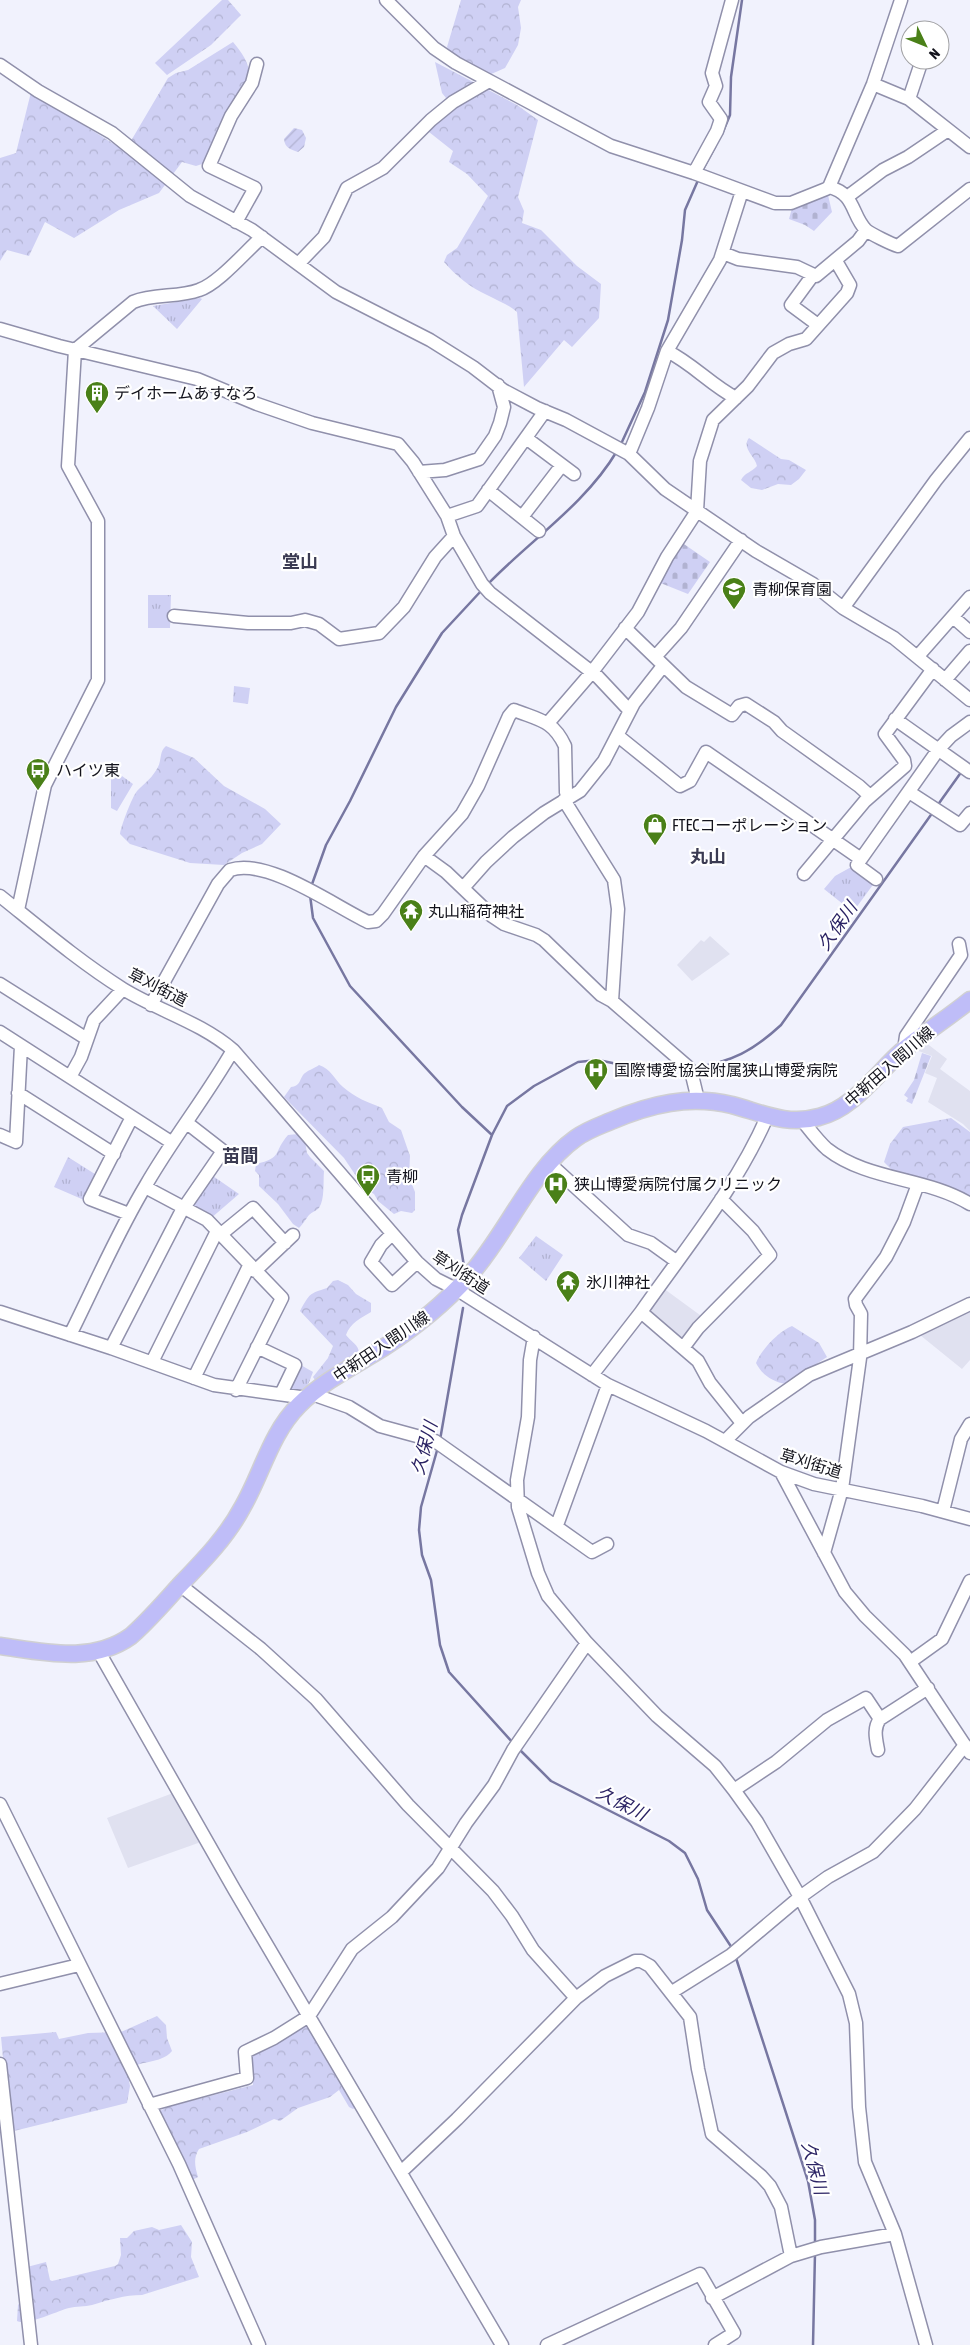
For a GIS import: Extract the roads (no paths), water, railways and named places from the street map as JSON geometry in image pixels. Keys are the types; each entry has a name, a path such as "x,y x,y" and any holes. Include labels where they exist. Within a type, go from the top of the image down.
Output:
{"main road":[{"name":"中新田入間川線","path":"0,1646 69,1654 99,1652 123,1642 131,1636 206,1557 236,1518 278,1431 309,1396 407,1332 456,1289 493,1246 549,1163 565,1147 589,1130 646,1107 680,1100 698,1100 734,1106 786,1121 802,1120 834,1112 854,1098 904,1050 970,1000"}],"street":[{"path":"386,0 434,48 489,81 611,146 784,204 826,190 829,187 873,84 901,0"},
{"path":"699,175 721,119 708,102 716,86 712,73 732,0"},
{"path":"236,222 255,188 210,166 231,116 252,83 257,64"},
{"path":"0,65 38,91 112,133 190,196 262,237 336,292 430,340 498,385 624,451 665,489 741,540 813,584 843,608 894,638 970,700"},
{"path":"909,99 919,70"},
{"path":"298,264 324,237 347,188 383,168 431,120 453,102 489,81"},
{"path":"873,84 909,99 970,147"},
{"path":"847,197 883,170 908,158 948,130"},
{"path":"829,187 841,191 847,197 866,230 898,246 970,189"},
{"path":"624,451 648,408 666,351 723,253 742,191"},
{"path":"723,253 738,259 797,267 813,275 819,275 858,241 866,230"},
{"path":"18,910 45,785 98,680 98,521 68,466 75,350 133,302 142,298 198,291 210,284 262,237"},
{"path":"548,723 592,672 647,597 667,557 697,511 700,461 711,424 736,398 773,353 789,344 806,339 847,293 850,285 836,261"},
{"path":"813,275 791,305 818,324"},
{"path":"0,329 75,350 198,379 257,404 312,423 394,442 404,450 447,516 454,536 486,588 592,672 629,710"},
{"path":"666,351 694,366 721,390 736,398"},
{"path":"419,472 445,470 479,459 495,436 500,423 504,407 498,385"},
{"path":"447,516 477,506 545,411"},
{"path":"526,438 574,474"},
{"path":"843,608 930,487 965,455 970,438"},
{"path":"522,517 562,465"},
{"path":"488,490 539,531"},
{"path":"174,616 248,623 290,623 305,620 319,624 339,639 379,633 404,607 435,558 454,536"},
{"path":"463,888 486,862 513,837 580,791 604,761 618,736 629,710 681,628 741,540"},
{"path":"918,656 970,598"},
{"path":"952,617 970,632"},
{"path":"625,628 686,687 732,715 739,706 746,704 870,796"},
{"path":"945,680 970,651"},
{"path":"804,874 831,839 870,796 905,766 904,760 885,734 894,719 933,669"},
{"path":"151,1005 218,884 230,870 249,866 310,891 368,922 376,921 424,856 454,824 469,803 509,716 514,710 548,723 565,746 566,799 614,880 618,910 612,1001"},
{"path":"894,719 965,769"},
{"path":"876,879 857,865 938,750 951,736 970,722"},
{"path":"618,736 680,786 690,781 706,752 861,859"},
{"path":"909,792 960,825 970,813"},
{"path":"424,856 463,888 497,921 544,940 600,994 612,1001 686,1066 691,1071 698,1100"},
{"name":"草刈街道","path":"0,896 123,989 151,1005 201,1026 233,1050 392,1234 417,1262 436,1279 456,1289 534,1337 608,1385 725,1440 781,1472 814,1484 943,1511 970,1519"},
{"path":"904,1050 906,1036 961,955 959,944"},
{"path":"0,984 87,1039"},
{"path":"70,1077 81,1057 94,1020 100,1011 123,989"},
{"path":"0,1032 171,1142"},
{"path":"0,1136 16,1142 21,1046"},
{"path":"70,1335 145,1187 171,1142 187,1123 233,1050"},
{"path":"18,1093 114,1154"},
{"path":"130,1214 90,1199 132,1117"},
{"path":"592,1375 641,1312 721,1199 754,1147 767,1117"},
{"path":"802,1120 825,1147 847,1162 952,1195 970,1204"},
{"path":"111,1348 184,1207 223,1151 187,1123"},
{"path":"549,1163 628,1235 652,1243 676,1261"},
{"path":"824,1553 842,1489 860,1353 861,1314 855,1299 886,1257 904,1222 918,1184"},
{"path":"145,1187 207,1220 282,1298 236,1390"},
{"path":"683,1348 698,1328 770,1255 753,1231 721,1199"},
{"path":"152,1362 218,1233 253,1208 288,1239 252,1268 194,1378"},
{"path":"392,1234 381,1245 371,1262 392,1284 417,1262"},
{"path":"725,1440 742,1424 809,1375 912,1332 970,1304"},
{"path":"0,1312 111,1348 194,1378 236,1390 309,1396 349,1407 380,1426 440,1444 463,1463 557,1525 592,1552 607,1544"},
{"path":"641,1312 698,1361 710,1382 742,1424"},
{"path":"534,1337 530,1360 529,1409 517,1480 518,1499 536,1566 548,1596 587,1643 657,1716 715,1766 734,1790 757,1822 800,1897 849,1994 856,2023 862,2146 865,2162 895,2234 926,2345"},
{"path":"258,1347 295,1366 281,1394"},
{"path":"557,1525 608,1385"},
{"path":"943,1511 961,1439 970,1424"},
{"path":"672,1992 735,1952 800,1897 828,1877 873,1852 915,1809 967,1749 910,1662 896,1644 865,1616 845,1592 781,1472"},
{"path":"910,1662 942,1639 970,1582"},
{"path":"180,1585 261,1649 316,1699 384,1779 492,1891 512,1916 533,1950 576,1998"},
{"path":"149,2105 247,2078 245,2052 281,2034 309,2016 352,1949 392,1917 438,1868 466,1823 494,1785 516,1746 587,1643"},
{"path":"99,1652 234,1888 502,2345"},
{"path":"878,1750 876,1724 880,1719 928,1688"},
{"path":"734,1790 776,1762 826,1720 866,1698 880,1719"},
{"path":"0,1804 180,2164 260,2345"},
{"path":"402,2172 576,1998 605,1976 635,1961 641,1960 650,1966 686,2011 692,2024 698,2069 712,2134 715,2139 761,2176 773,2191 781,2207 791,2256"},
{"path":"0,1984 79,1965"},
{"path":"0,2064 31,2345"},
{"path":"712,2298 791,2256 816,2249 895,2234"},
{"path":"548,2345 700,2274 712,2298 734,2333 715,2345"}],"waterway":[{"path":"722,134 730,115 731,77 742,0"},
{"path":"702,171 715,147"},
{"path":"621,444 645,392 668,320 682,240 685,210 699,178"},
{"path":"487,585 573,506 589,489 617,451"},
{"path":"311,887 326,845 396,707 442,633 481,591"},
{"name":"久保川","path":"937,806 962,771"},
{"name":"久保川","path":"694,1067 731,1059 761,1042 781,1025 933,812"},
{"path":"310,895 313,918 350,986 462,1107 492,1135"},
{"name":"久保川","path":"464,1266 458,1230 462,1215 492,1135 507,1106 534,1086 578,1062 598,1060 651,1071 682,1068"},
{"name":"久保川","path":"440,1440 463,1308"},
{"name":"久保川","path":"438,1447 421,1507 419,1530 422,1555 431,1580 440,1645 449,1672 513,1743"},
{"name":"久保川","path":"519,1749 551,1781 669,1841 685,1853 698,1879 707,1910 732,1948"},
{"name":"久保川","path":"736,1958 808,2181 815,2220 815,2245"},
{"name":"久保川","path":"813,2345 815,2253"}],"place":[{"name":"デイホームあすなろ","path":"97,414"},
{"name":"青柳保育園","path":"734,610"},
{"name":"ハイツ東","path":"38,791"},
{"name":"FTECコーポレーション","path":"655,846"},
{"name":"丸山稲荷神社","path":"411,932"},
{"name":"国際博愛協会附属狭山博愛病院","path":"596,1091"},
{"name":"青柳","path":"368,1197"},
{"name":"狭山博愛病院付属クリニック","path":"556,1205"},
{"name":"氷川神社","path":"568,1303"}],"district":[{"name":"堂山","path":"300,561"},
{"name":"丸山","path":"708,856"},
{"name":"苗間","path":"240,1155"}]}
